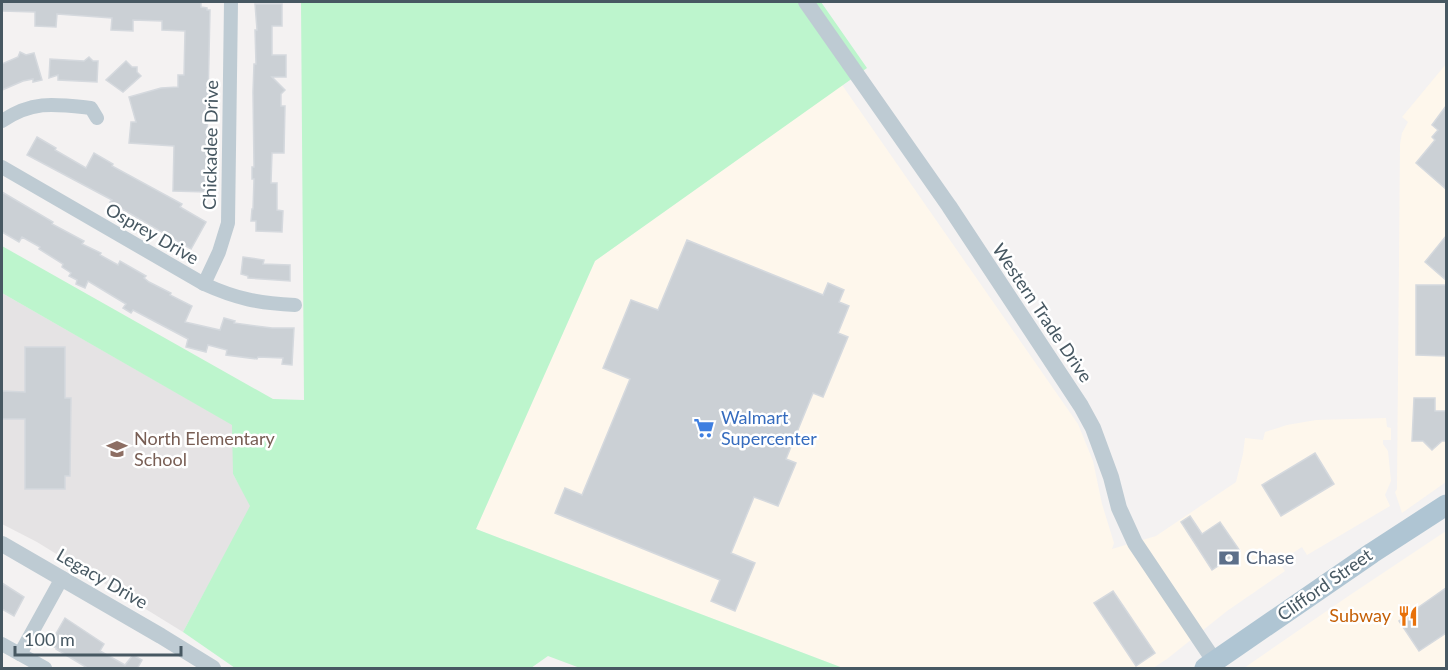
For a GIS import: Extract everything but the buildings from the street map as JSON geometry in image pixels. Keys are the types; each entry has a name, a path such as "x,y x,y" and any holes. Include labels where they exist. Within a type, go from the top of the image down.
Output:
{"main road":[{"name":"Clifford Street","path":"1210,665 1446,505"}],"street":[{"name":"Chickadee Drive","path":"204,284 219,252 228,223 231,2"},
{"name":"Western Trade Drive","path":"806,2 949,206 1081,406 1093,428 1111,477 1119,508 1135,543 1210,665"},
{"path":"2,121 16,111 48,103 91,108 97,118"},
{"name":"Osprey Drive","path":"2,167 204,284 230,296 259,303 295,305"},
{"name":"Legacy Drive","path":"2,543 213,669"},
{"path":"20,654 62,578"},
{"path":"2,644 45,669"}],"shaded area":[{"path":"1446,64 1446,482 1402,513 1395,492 1397,489 1400,144 1402,133 1408,122 1402,117"},
{"path":"842,85 1078,424 1093,461 1102,504 1114,543 1112,549 1156,536 1236,482 1245,438 1263,440 1265,432 1316,420 1386,418 1387,427 1391,428 1391,440 1383,440 1388,451 1391,481 1385,495 1390,506 1307,555 1302,547 1279,562 1285,571 1227,611 1153,668 843,668 476,529 595,261"},
{"name":"North Elementary School","path":"2,293 233,425 233,474 251,506 183,632 37,542 2,524"},
{"path":"1446,531 1446,668 1244,668 1350,595"}],"green space":[{"path":"301,2 821,2 867,68 595,261 476,529 843,668 580,668 548,656 531,668 235,668 183,632 250,506 233,474 232,425 2,293 2,246 273,399 304,400"}],"place":[{"name":"Walmart Supercenter","path":"704,428"},
{"name":"North Elementary School","path":"117,449"},
{"name":"Chase","path":"1229,558"},
{"name":"Subway","path":"1408,616"}]}
